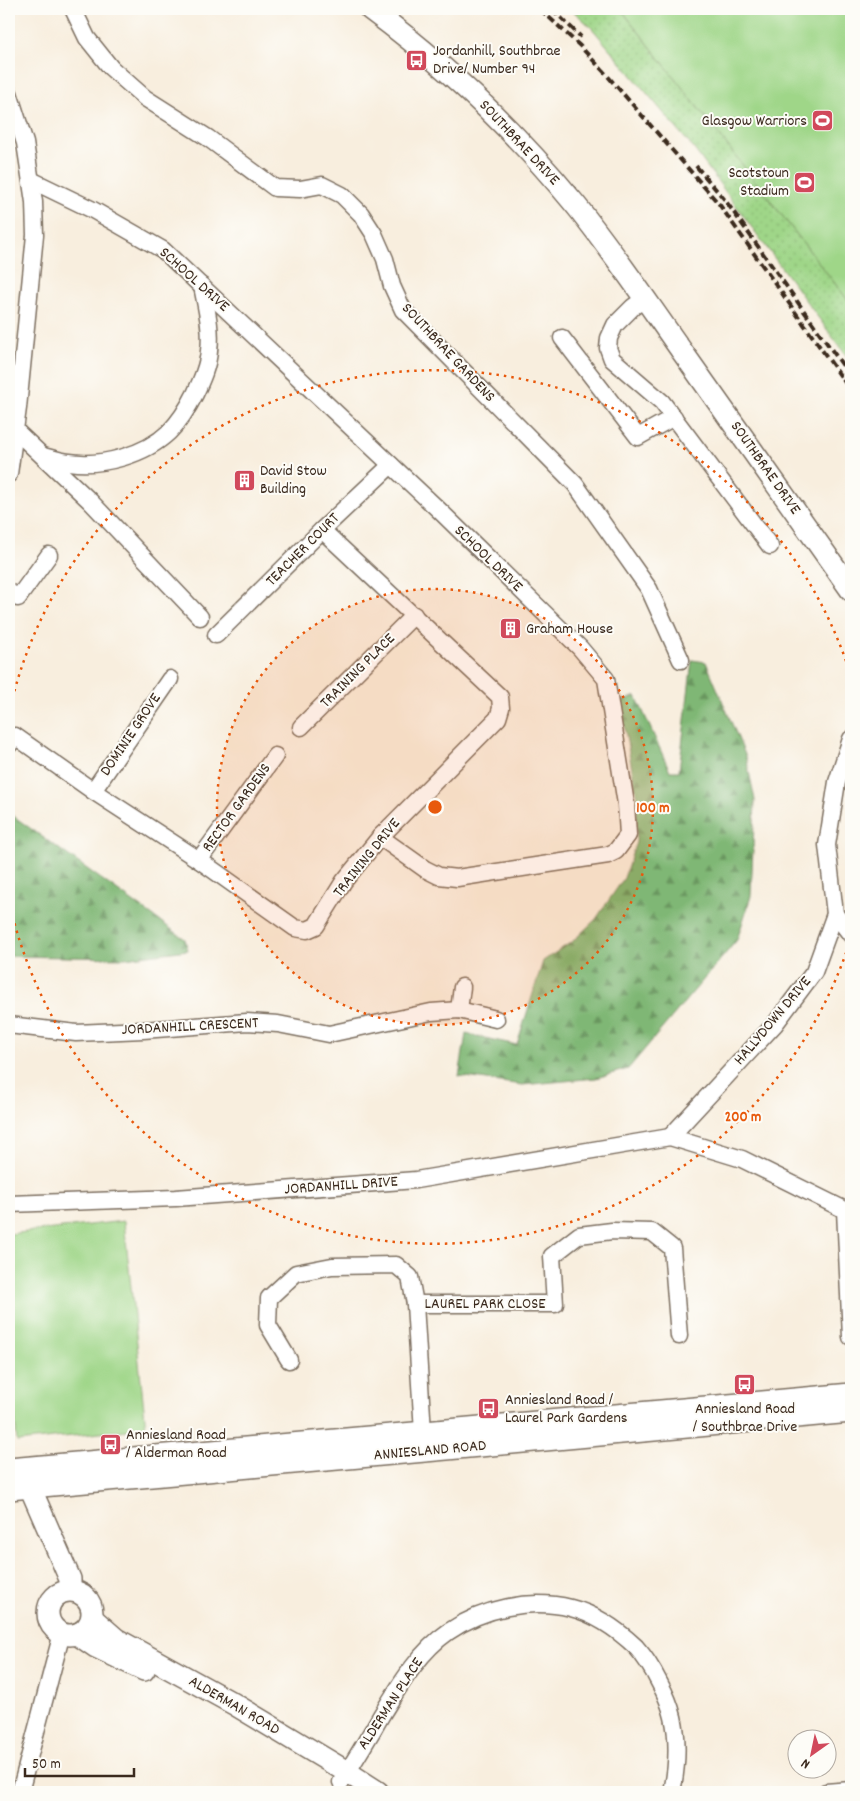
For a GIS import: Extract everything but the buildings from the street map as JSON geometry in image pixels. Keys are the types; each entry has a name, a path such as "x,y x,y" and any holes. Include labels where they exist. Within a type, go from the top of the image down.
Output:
{"street":[{"name":"SOUTHBRAE GARDENS","path":"73,9 87,38 111,68 145,98 208,138 275,188 300,189 322,185 342,195 361,214 378,242 385,259 392,286 403,310 575,484 649,589 681,660"},
{"name":"SOUTHBRAE DRIVE","path":"370,9 403,34 474,95 523,144 574,203 851,590"},
{"path":"9,93 25,143 34,202 35,235 9,474"},
{"name":"SCHOOL DRIVE","path":"31,180 93,210 163,250 391,465 572,640 606,679 626,804 628,835 616,851 608,856 456,878 439,876 425,870 380,837"},
{"path":"43,456 70,462 103,462 132,454 151,445 168,433 180,420 190,404 202,378 210,351 208,319 202,286"},
{"path":"644,299 615,325 609,338 608,348 612,359 662,402 770,546"},
{"path":"562,338 638,438 674,417"},
{"path":"15,430 90,501 200,617"},
{"name":"TEACHER COURT","path":"216,635 391,465"},
{"name":"TRAINING DRIVE","path":"9,744 15,736 93,792 199,860 295,928 307,930 316,926 344,881 380,837 498,718 502,708 500,697 322,530"},
{"path":"9,592 18,598 49,556"},
{"name":"TRAINING PLACE","path":"301,727 414,615"},
{"name":"DOMINIE GROVE","path":"93,792 170,679"},
{"name":"HALLYDOWN DRIVE","path":"670,1137 775,1024 814,972 836,914 827,845 837,782 851,739"},
{"name":"RECTOR GARDENS","path":"199,860 275,756"},
{"path":"836,914 851,935"},
{"path":"459,1010 462,987"},
{"name":"JORDANHILL CRESCENT","path":"9,1025 76,1033 246,1022 278,1024 329,1034 431,1012 459,1010 496,1019"},
{"path":"670,1137 742,1159 848,1210 851,1337"},
{"name":"JORDANHILL DRIVE","path":"9,1204 176,1198 416,1180 670,1137"},
{"name":"LAUREL PARK CLOSE","path":"415,1304 555,1304 552,1256 579,1235 612,1231 652,1232 672,1248 679,1336"},
{"path":"289,1360 268,1325 270,1298 296,1273 332,1266 396,1265 410,1278 415,1304 423,1432"},
{"name":"ANNIESLAND ROAD","path":"9,1489 22,1474 423,1432 556,1430 851,1394"},
{"name":"ANNIESLAND ROAD","path":"22,1474 556,1430 851,1412"},
{"path":"22,1474 70,1579 70,1590"},
{"name":"ALDERMAN ROAD","path":"348,1782 234,1704 116,1640 92,1618 91,1605 88,1599 77,1591 63,1592 51,1601 48,1608 48,1616 55,1629 96,1647 208,1703 348,1782 378,1792"},
{"name":"ALDERMAN PLACE","path":"348,1782 399,1687 432,1644 469,1620 497,1608 546,1605 572,1608 604,1623 637,1648 653,1671 668,1699 674,1718 677,1746 676,1773 672,1792"},
{"path":"20,1792 69,1634 84,1630 92,1618"},
{"path":"826,1792 851,1790"}],"green space":[{"path":"571,9 621,9 851,304 851,362 694,149 591,27"},
{"name":"Scotstoun Stadium","path":"621,9 851,9 851,304"},
{"path":"692,660 706,662 746,757 755,800 751,896 737,940 628,1069 596,1078 522,1085 459,1076 466,1034 517,1045 543,961 573,941 596,919 624,878 636,842 637,798 620,702 636,696 670,771 679,771"},
{"path":"9,813 185,939 188,950 125,958 9,956"},
{"path":"124,1221 146,1428 17,1442 9,1349 9,1234"}],"railway":[{"path":"540,9 580,46 605,73 719,204 851,391"},
{"path":"552,9 581,37"},
{"path":"696,166 725,200 851,377"}],"place":[{"name":"Jordanhill, Southbrae Drive/ Number 94","path":"417,60"},
{"name":"Glasgow Warriors","path":"823,121"},
{"name":"Scotstoun Stadium","path":"805,182"},
{"name":"David Stow Building","path":"244,480"},
{"name":"Graham House","path":"510,629"},
{"name":"Anniesland Road / Southbrae Drive","path":"745,1385"},
{"name":"Anniesland Road / Laurel Park Gardens","path":"489,1409"},
{"name":"Anniesland Road / Alderman Road","path":"110,1444"}]}
